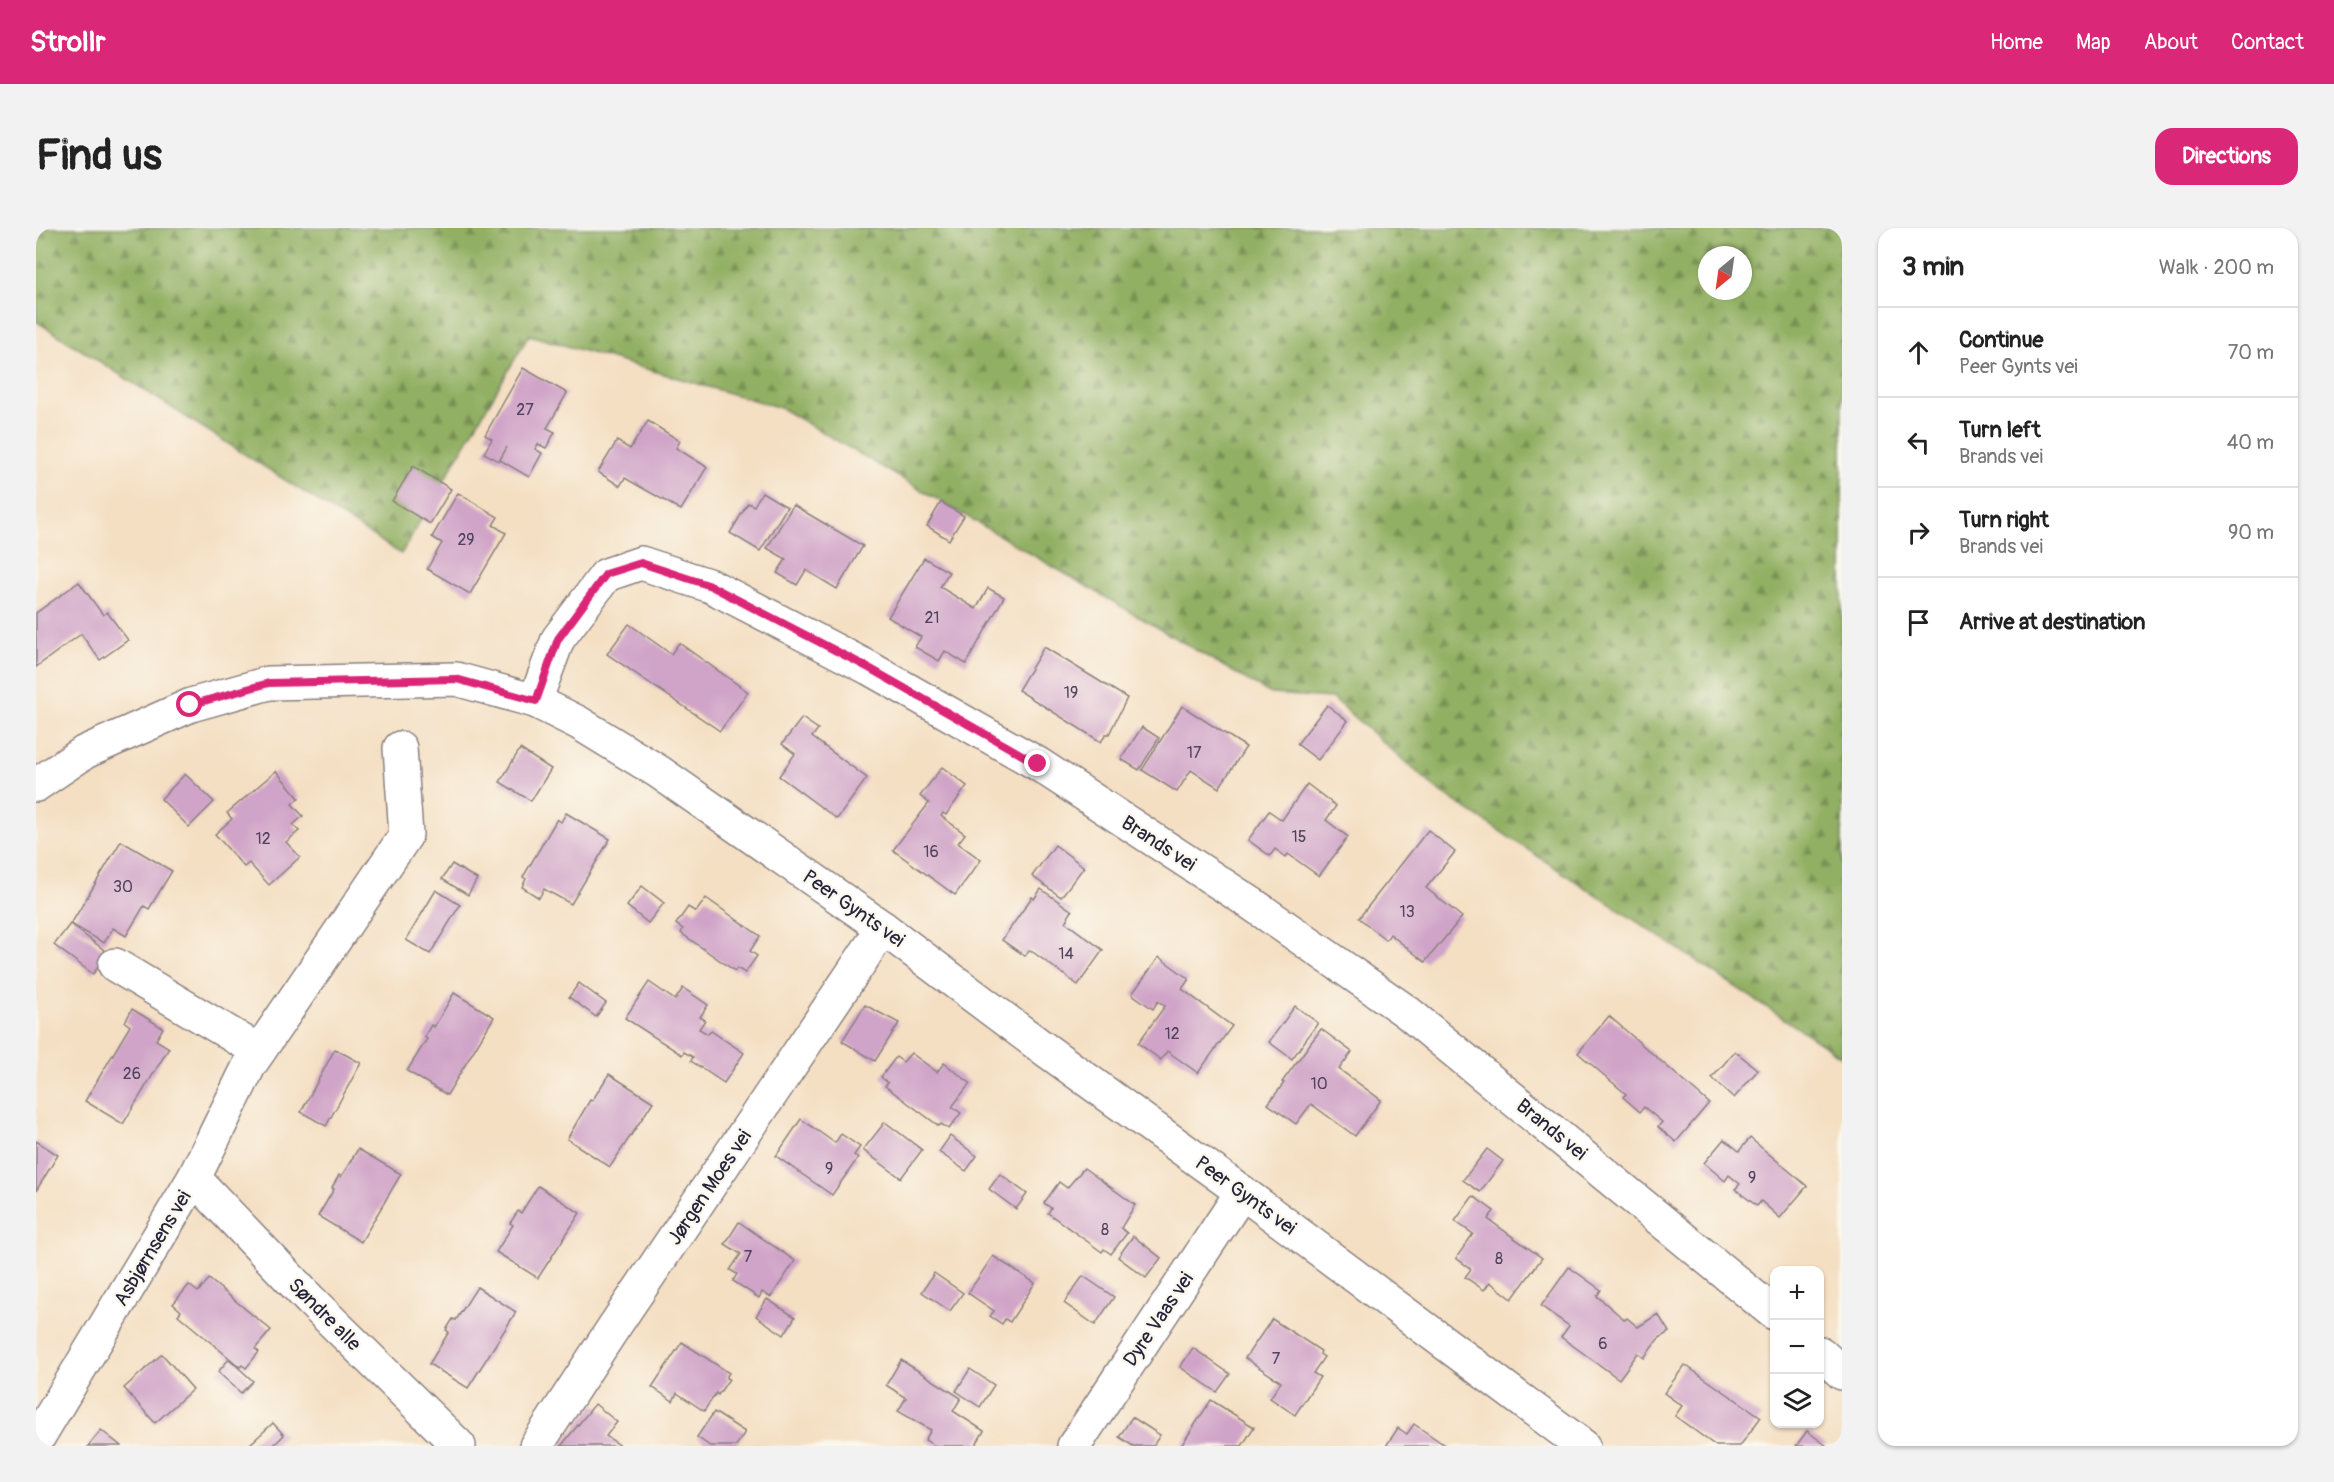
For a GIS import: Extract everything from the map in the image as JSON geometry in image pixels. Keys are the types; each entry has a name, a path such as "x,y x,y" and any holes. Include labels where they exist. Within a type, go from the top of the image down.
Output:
{"street":[{"name":"Brands vei","path":"536,701 558,639 606,574 641,563 711,586 869,668 1038,764 1252,904 1407,1012 1770,1309"},
{"name":"Peer Gynts vei","path":"36,785 85,752 190,705 269,683 456,679 536,701 579,723 659,772 883,928 1583,1446"},
{"name":"Asbjørnsens vei","path":"36,1441 194,1178 249,1066 406,835 400,748"},
{"name":"Jørgen Moes vei","path":"537,1446 612,1330 883,928"},
{"path":"115,965 259,1051"},
{"name":"Søndre alle","path":"194,1178 310,1300 459,1446"},
{"name":"Dyre Vaas vei","path":"1074,1446 1242,1192"},
{"path":"1824,1357 1842,1373"}],"green space":[{"path":"36,228 1842,228 1842,1057 1439,791 1332,698 1271,694 781,408 529,335 401,554 36,321"}],"building":[{"path":"523,368 567,393 547,428 555,432 546,448 538,444 535,449 542,453 529,477 500,460 507,447 499,461 484,453 492,439 485,435"},
{"path":"648,421 680,441 676,448 707,467 681,510 625,478 620,486 598,472 617,441 630,449"},
{"path":"413,466 451,489 430,524 392,501"},
{"path":"762,492 787,507 760,551 730,533 748,503 754,506"},
{"path":"458,493 498,517 493,525 506,533 470,594 427,569 442,543 432,537"},
{"path":"941,502 964,516 949,540 927,526"},
{"path":"793,505 863,546 837,589 806,570 797,585 777,573 786,559 767,548"},
{"path":"924,558 949,572 940,587 976,609 988,588 1004,597 966,664 945,651 939,661 915,647 921,637 888,617"},
{"path":"79,582 103,615 107,612 128,640 100,660 81,634 36,667 36,613"},
{"path":"629,624 671,654 679,643 748,692 720,731 607,654"},
{"path":"1044,647 1127,698 1109,734 1106,734 1101,742 1018,690"},
{"path":"1327,705 1348,721 1318,760 1297,744"},
{"path":"1182,706 1246,747 1219,788 1191,770 1177,792 1142,770"},
{"path":"802,718 818,729 812,737 867,778 837,819 779,776 795,754 782,744"},
{"path":"1142,727 1159,738 1139,770 1121,759"},
{"path":"520,749 551,769 531,801 500,782"},
{"path":"942,767 967,786 946,815 943,813 941,816 965,834 958,843 981,860 955,895 893,850 929,803 920,796"},
{"path":"276,771 299,798 292,804 303,816 293,825 299,831 286,842 300,857 269,885 249,863 244,867 215,834 232,819 227,813"},
{"path":"185,774 214,802 189,827 161,799"},
{"path":"1307,784 1336,806 1326,820 1348,837 1319,876 1288,854 1286,857 1275,849 1270,856 1248,840 1269,811 1282,820"},
{"path":"566,813 610,839 571,904 544,889 539,898 522,887 526,879 523,877 557,819 561,822"},
{"path":"1428,830 1455,852 1426,888 1462,917 1425,962 1390,934 1386,940 1359,918"},
{"path":"121,841 172,871 149,909 144,906 126,936 113,928 104,943 71,924"},
{"path":"1055,845 1084,867 1061,897 1032,876"},
{"path":"452,864 477,879 468,895 442,879"},
{"path":"642,886 664,903 648,923 627,906"},
{"path":"1041,889 1072,911 1065,922 1103,950 1078,985 1030,950 1025,956 1002,940 1032,897 1034,899"},
{"path":"436,890 460,905 430,954 406,940"},
{"path":"706,898 760,936 750,951 757,956 745,973 737,968 735,971 681,933 683,929 676,924 688,907 696,912"},
{"path":"70,924 108,953 93,974 54,945"},
{"path":"1159,957 1189,979 1182,989 1232,1026 1198,1073 1167,1051 1161,1060 1138,1043 1165,1006 1158,1001 1153,1009 1132,994"},
{"path":"649,982 675,1000 683,988 708,1005 700,1017 705,1020 699,1029 708,1034 711,1031 744,1053 724,1083 691,1061 693,1057 684,1052 682,1055 625,1018"},
{"path":"579,983 606,1003 596,1017 569,997"},
{"path":"454,993 494,1017 447,1095 407,1071 427,1039 424,1037 431,1025 434,1027"},
{"path":"865,1005 899,1023 875,1061 842,1041"},
{"path":"1295,1006 1318,1023 1292,1059 1269,1042"},
{"path":"132,1009 163,1028 156,1040 169,1048 123,1124 85,1101 130,1026 125,1022"},
{"path":"1609,1016 1709,1103 1676,1142 1658,1127 1662,1122 1644,1107 1640,1112 1623,1097 1626,1094 1578,1053"},
{"path":"1321,1029 1352,1052 1339,1069 1381,1100 1355,1136 1311,1104 1296,1124 1268,1104"},
{"path":"335,1049 361,1063 326,1126 301,1112"},
{"path":"1735,1051 1758,1070 1734,1098 1712,1078"},
{"path":"911,1053 937,1072 944,1063 970,1083 952,1107 961,1113 949,1129 941,1124 939,1126 885,1086 888,1083 881,1077 896,1057 903,1062"},
{"path":"609,1074 653,1102 610,1167 567,1139 590,1100 592,1101"},
{"path":"801,1119 835,1143 841,1134 860,1147 854,1155 858,1158 832,1195 776,1156"},
{"path":"885,1122 922,1150 901,1178 863,1150"},
{"path":"950,1136 977,1156 966,1171 939,1152"},
{"path":"1750,1138 1807,1186 1780,1218 1761,1201 1757,1206 1735,1189 1740,1184 1729,1175 1725,1181 1704,1163 1724,1139 1739,1151"},
{"path":"36,1141 58,1155 36,1191"},
{"path":"358,1149 401,1174 361,1242 318,1216 334,1189 332,1188 339,1175 341,1177"},
{"path":"1487,1149 1503,1161 1480,1192 1463,1180"},
{"path":"1084,1168 1135,1205 1121,1228 1127,1233 1111,1254 1104,1249 1102,1252 1048,1213 1051,1208 1044,1203 1059,1182 1067,1188"},
{"path":"1000,1174 1027,1194 1016,1209 989,1189"},
{"path":"538,1186 580,1213 538,1278 496,1252 513,1225 510,1223 518,1211 521,1213"},
{"path":"1473,1196 1494,1211 1488,1219 1542,1258 1512,1299 1490,1282 1484,1290 1465,1277 1471,1269 1456,1258 1473,1234 1455,1221"},
{"path":"739,1222 795,1261 771,1297 762,1292 759,1298 733,1281 737,1274 730,1270 741,1254 725,1244"},
{"path":"1133,1236 1161,1258 1146,1278 1118,1257"},
{"path":"993,1256 1035,1283 1010,1322 1005,1319 1002,1324 990,1316 994,1311 968,1293"},
{"path":"1569,1267 1601,1290 1597,1296 1625,1320 1627,1318 1638,1327 1658,1314 1669,1332 1658,1339 1644,1358 1638,1353 1619,1379 1561,1337 1569,1326 1541,1306"},
{"path":"934,1273 963,1293 950,1311 922,1292"},
{"path":"1083,1276 1114,1297 1095,1325 1064,1303"},
{"path":"209,1279 271,1330 255,1349 259,1352 246,1368 242,1365 240,1367 178,1315 181,1311 173,1304 189,1285 198,1292"},
{"path":"477,1287 516,1312 468,1388 429,1364 449,1332 446,1330 453,1319 456,1320"},
{"path":"767,1299 795,1317 784,1335 756,1316"},
{"path":"1272,1319 1321,1351 1320,1354 1324,1357 1313,1373 1320,1377 1295,1415 1270,1398 1281,1382 1245,1358"},
{"path":"682,1342 729,1373 726,1378 729,1379 704,1411 677,1393 673,1401 652,1387"},
{"path":"1193,1348 1230,1374 1217,1392 1180,1367"},
{"path":"162,1354 193,1389 155,1423 124,1388"},
{"path":"229,1359 253,1381 241,1393 218,1372"},
{"path":"901,1360 961,1398 953,1411 984,1431 975,1446 935,1446 925,1440 931,1430 898,1411 906,1398 886,1385"},
{"path":"1685,1365 1761,1417 1740,1446 1716,1446 1675,1416 1682,1406 1664,1393"},
{"path":"970,1369 994,1385 980,1407 956,1391"},
{"path":"1211,1400 1254,1427 1242,1446 1181,1446"},
{"path":"595,1404 617,1422 606,1436 621,1446 561,1446"},
{"path":"714,1412 745,1432 736,1446 710,1446 697,1437"},
{"path":"1132,1417 1160,1435 1153,1446 1133,1446 1119,1437"},
{"path":"273,1423 284,1435 273,1446 248,1446"},
{"path":"1414,1424 1446,1446 1386,1446 1398,1428 1407,1434"},
{"path":"101,1430 121,1446 88,1446"},
{"path":"1807,1431 1827,1446 1796,1446"}],"route":[{"path":"190,705 269,683 456,679 536,701 558,639 606,574 641,563 711,586 869,668 1038,764"}]}
